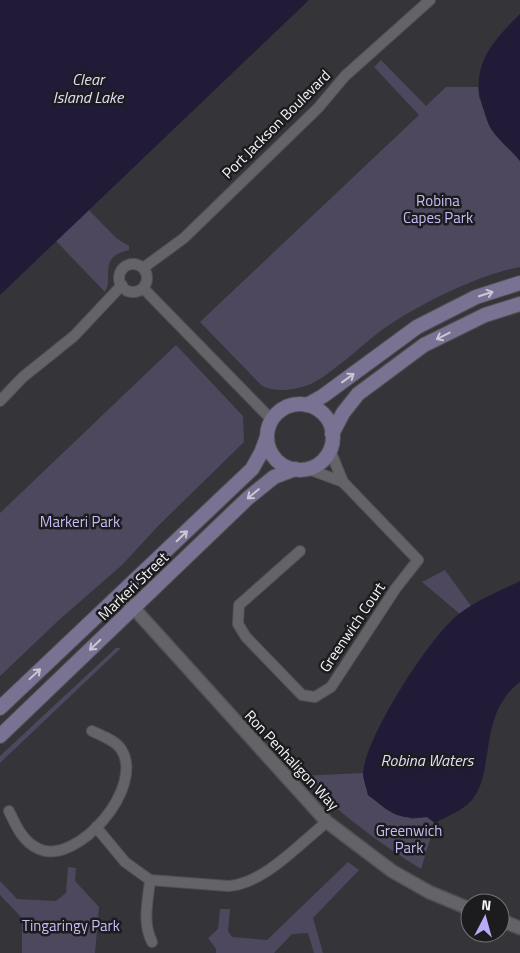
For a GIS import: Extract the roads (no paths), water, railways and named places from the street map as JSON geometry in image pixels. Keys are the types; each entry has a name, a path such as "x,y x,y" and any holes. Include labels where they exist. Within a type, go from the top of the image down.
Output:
{"main road":[{"path":"520,283 476,297 417,327 323,396 307,405 287,407 272,420 267,437 273,456 280,463 301,469 324,458 330,450 332,434 343,413 358,394 424,345 485,315 520,304"},
{"path":"307,405 324,415 332,434"},
{"name":"Markeri Street","path":"0,708 252,469 267,437"},
{"name":"Markeri Street","path":"0,736 248,498 274,477 301,469"}],"street":[{"name":"Port Jackson Boulevard","path":"143,268 184,238 318,108 345,76 430,0"},
{"path":"135,264 143,268 147,276 143,288 132,291 122,285 119,277 126,266 135,264"},
{"path":"0,402 23,377 74,336 122,285"},
{"path":"143,288 272,420"},
{"name":"Greenwich Court","path":"300,551 239,605 238,624 246,637 302,695 315,697 331,687 396,588 418,560 343,482 330,450"},
{"name":"Greenwich Court","path":"301,469 343,482"},
{"name":"Ron Penhaligon Way","path":"121,594 327,822 392,871 429,892 460,905"},
{"path":"9,811 18,830 30,843 41,850 62,850 96,828 118,802 123,791 126,762 118,745 92,731"},
{"path":"96,828 125,862 141,876 150,880 228,886 249,882 259,877 327,822"},
{"path":"150,880 146,918 147,933 152,942"}],"water":[{"name":"Clear Island Lake","path":"0,0 309,0 0,295"},
{"path":"520,14 520,161 490,127 480,96 479,82 485,57 500,35"},
{"name":"Robina Waters","path":"520,581 520,682 506,696 497,712 477,792 464,807 435,823 427,817 417,818 394,814 368,795 363,773 367,756 387,712 432,643 459,614 473,604"}],"park label":[{"name":"Robina Capes Park","path":"438,208"},
{"name":"Markeri Park","path":"80,521"},
{"name":"Greenwich Park","path":"409,838"},
{"name":"Tingaringy Park","path":"71,925"}]}
